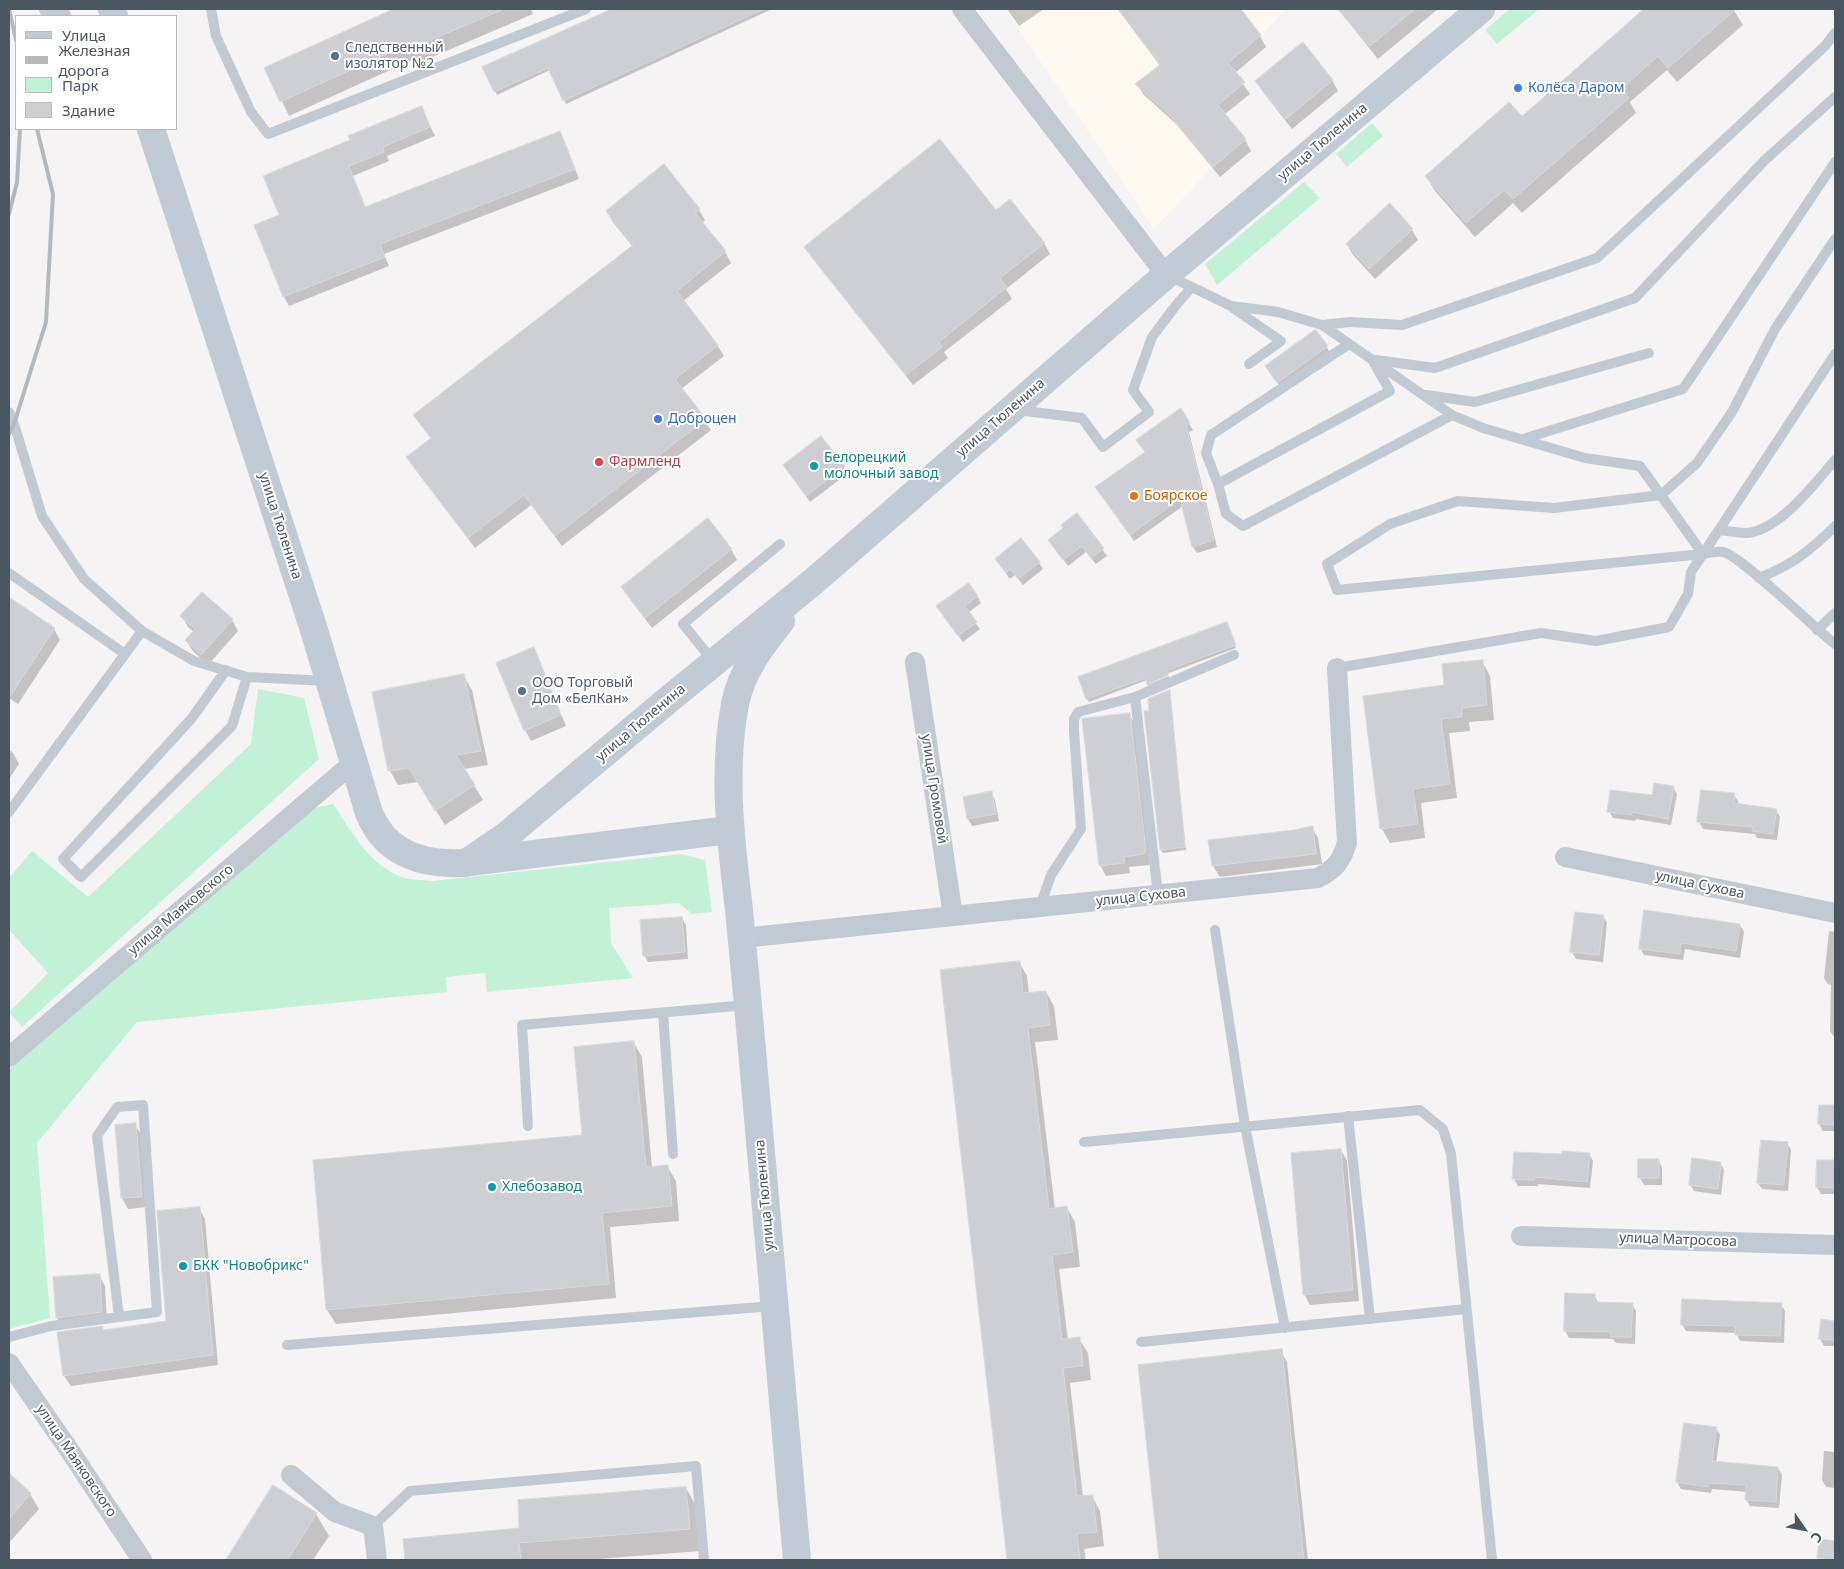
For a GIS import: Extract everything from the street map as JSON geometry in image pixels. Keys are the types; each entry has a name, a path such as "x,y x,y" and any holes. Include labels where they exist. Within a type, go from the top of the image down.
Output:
{"main road":[{"name":"улица Тюленина","path":"466,863 508,836 668,700 814,581 1166,275 1481,9"},
{"name":"улица Тюленина","path":"151,130 373,823 390,842 402,851 420,860 444,864 466,863 729,830"},
{"name":"улица Тюленина","path":"797,1560 742,938 729,830 728,796 733,719 736,701 748,669 764,642 814,581"},
{"path":"668,700 694,690 712,688 721,691 736,701"}],"street":[{"path":"962,9 1166,275"},
{"name":"улица Громовой","path":"915,662 953,916"},
{"name":"улица Сухова","path":"742,938 1318,878 1332,870 1342,858 1347,843 1337,668"},
{"name":"улица Маяковского","path":"9,1055 354,762"},
{"name":"улица Сухова","path":"1565,857 1835,913"},
{"name":"улица Матросова","path":"1521,1236 1835,1245"},
{"name":"улица Маяковского","path":"9,1363 142,1560"},
{"path":"292,1475 334,1512 373,1526 377,1560"}],"lane":[{"path":"211,9 216,36 251,112 268,134 586,9"},
{"path":"1322,325 1350,322 1402,325 1597,258 1825,46 1835,33"},
{"path":"1372,360 1435,368 1635,298 1764,161 1835,97"},
{"path":"1522,440 1683,389 1835,162"},
{"path":"1835,239 1775,329 1732,412 1696,463 1661,495 1554,508 1458,501 1390,524 1327,564 1337,590 1723,552 1746,566 1835,644"},
{"path":"1166,275 1230,306 1281,341 1249,364"},
{"path":"1011,410 1082,418 1103,447 1149,412 1133,390 1152,337 1192,287"},
{"path":"1230,306 1278,312 1322,325 1452,415 1483,428 1585,458 1640,466 1703,554"},
{"path":"1349,344 1211,435 1206,453 1218,484 1226,514 1242,526 1452,415"},
{"path":"1423,395 1475,402 1649,353"},
{"path":"1337,668 1541,633 1596,641 1669,627 1688,594 1691,572 1835,354"},
{"path":"1218,484 1390,391 1372,360"},
{"path":"9,412 42,516 84,579 142,631 194,661 247,677 329,681"},
{"path":"1719,530 1746,533 1767,527 1795,504 1835,460"},
{"path":"1759,578 1782,569 1814,547 1835,526"},
{"path":"714,662 683,624 780,544"},
{"path":"9,573 125,654"},
{"path":"1817,630 1835,613"},
{"path":"9,812 142,631"},
{"path":"1040,907 1051,875 1081,829 1074,719 1078,712 1135,697 1234,655"},
{"path":"226,670 192,718 62,859 81,877 232,726 247,677"},
{"path":"1135,697 1158,895"},
{"path":"1215,930 1245,1126 1286,1328"},
{"path":"528,1126 522,1025 748,1005"},
{"path":"663,1013 673,1154"},
{"path":"9,1337 50,1326 119,1317 156,1312 142,1105 117,1107 97,1136 119,1317"},
{"path":"1084,1142 1420,1110 1443,1129 1451,1154 1492,1560"},
{"path":"1348,1116 1370,1319"},
{"path":"287,1346 774,1306"},
{"path":"1141,1342 1466,1309"},
{"path":"373,1526 410,1491 696,1466 704,1560"}],"shaded area":[{"path":"1005,9 1284,9 1285,11 1261,35 1168,113 1213,167 1154,229"}],"green space":[{"path":"1510,9 1539,9 1497,44 1485,30"},
{"path":"1372,123 1383,136 1347,167 1336,154"},
{"path":"1304,182 1320,198 1217,285 1205,264"},
{"path":"258,689 304,698 319,759 22,1027 9,1012 48,973 9,930 9,878 32,851 88,897 251,744"},
{"path":"333,804 355,837 372,857 393,873 405,878 433,881 681,854 705,860 712,912 692,914 679,903 609,908 611,943 633,978 487,992 485,973 446,977 447,992 137,1022 37,1143 50,1318 9,1329 9,1070 310,809"}],"building":[{"name":"Следственный изолятор №2","path":"394,9 504,9 414,47 412,42 280,102 264,68"},
{"path":"612,9 764,9 563,101 548,68 494,92 482,67"},
{"path":"1118,9 1241,9 1261,35 1228,63 1245,82 1218,105 1246,139 1213,167 1168,113 1135,84 1160,65"},
{"path":"1338,9 1415,9 1370,46"},
{"path":"1644,9 1736,9 1668,68 1658,56 1621,89 1629,98 1513,199 1504,190 1466,223 1425,176 1509,102 1522,116"},
{"path":"1303,42 1333,80 1286,119 1255,81"},
{"path":"422,106 430,127 383,147 384,152 349,166 365,207 560,131 575,169 380,244 385,257 283,297 254,225 279,215 263,176 350,140 348,136"},
{"path":"940,139 996,210 1010,199 1045,243 1000,278 1007,287 939,342 942,347 906,375 804,247"},
{"path":"664,164 700,209 695,213 726,251 677,291 718,345 675,379 706,419 555,536 524,495 468,538 406,457 431,438 413,415 633,245 606,211"},
{"path":"1390,203 1413,229 1369,269 1346,244"},
{"path":"1315,330 1328,346 1277,383 1265,366"},
{"path":"1181,408 1190,423 1186,425 1214,540 1192,547 1180,499 1130,535 1095,487 1145,452 1136,440"},
{"name":"Белорецкий молочный завод","path":"821,436 845,466 806,496 783,465"},
{"path":"1077,513 1104,548 1091,558 1082,546 1063,560 1048,540 1063,528 1061,525"},
{"path":"708,518 732,549 645,618 621,587"},
{"path":"1021,538 1040,562 1018,579 1010,569 1006,573 995,559"},
{"path":"969,583 978,596 965,606 977,622 958,636 936,606"},
{"path":"202,592 233,619 201,655 185,640 195,629 180,616"},
{"path":"9,597 55,628 9,698"},
{"path":"1227,622 1236,645 1168,670 1168,675 1147,685 1146,678 1086,699 1078,677"},
{"path":"534,647 561,715 524,731 496,663"},
{"path":"1483,660 1487,705 1462,708 1462,717 1441,719 1450,784 1413,789 1418,824 1380,829 1363,696 1444,685 1442,664"},
{"path":"464,674 481,751 456,755 475,785 435,811 409,768 388,771 372,692"},
{"path":"1170,690 1185,847 1160,850 1144,711 1149,711 1148,699"},
{"path":"1130,713 1146,851 1144,854 1124,857 1125,863 1099,866 1082,719"},
{"path":"1654,783 1674,786 1668,819 1632,812 1632,815 1607,812 1610,790 1652,795"},
{"path":"1701,790 1735,793 1734,803 1777,809 1773,834 1752,831 1753,827 1697,822"},
{"path":"992,791 996,814 967,819 963,797"},
{"path":"1313,826 1316,854 1212,866 1208,840"},
{"path":"1644,910 1740,924 1736,951 1681,943 1680,954 1639,949"},
{"path":"1575,912 1604,915 1599,955 1570,952"},
{"path":"682,917 685,952 643,956 640,920"},
{"path":"1020,961 1023,993 1046,991 1050,1025 1028,1028 1049,1209 1067,1206 1073,1252 1052,1255 1062,1339 1080,1337 1083,1366 1063,1368 1077,1496 1093,1495 1097,1532 1077,1534 1080,1560 1007,1560 940,970"},
{"name":"Хлебозавод","path":"634,1041 646,1167 668,1165 672,1206 602,1213 609,1284 326,1310 313,1160 582,1135 574,1047"},
{"path":"1819,1105 1835,1105 1835,1125 1818,1124"},
{"path":"136,1123 142,1197 121,1198 115,1125"},
{"path":"1761,1140 1788,1142 1784,1185 1757,1183"},
{"path":"1341,1149 1353,1290 1303,1295 1291,1153"},
{"path":"1562,1151 1590,1153 1587,1182 1535,1177 1534,1180 1512,1179 1514,1152 1562,1154"},
{"path":"1692,1158 1721,1162 1718,1189 1689,1185"},
{"path":"1638,1159 1659,1159 1659,1178 1638,1178"},
{"path":"1817,1160 1835,1160 1835,1188 1816,1187"},
{"name":"БКК \"Новобрикс\"","path":"200,1207 213,1355 63,1376 57,1332 103,1326 103,1330 166,1321 157,1211"},
{"path":"100,1274 102,1312 56,1318 53,1277"},
{"path":"1565,1293 1595,1294 1595,1302 1633,1303 1631,1337 1610,1337 1611,1332 1564,1331"},
{"path":"1682,1299 1782,1303 1780,1336 1735,1335 1735,1326 1681,1325"},
{"path":"1821,1319 1835,1321 1835,1340 1819,1339"},
{"path":"1282,1349 1304,1560 1159,1560 1138,1365"},
{"path":"1684,1423 1717,1427 1712,1461 1778,1467 1776,1502 1745,1500 1746,1485 1709,1483 1708,1487 1676,1482"},
{"path":"9,1473 31,1493 9,1519"},
{"path":"273,1485 317,1513 288,1560 226,1560"},
{"path":"686,1487 690,1529 519,1543 521,1560 405,1560 403,1539 519,1528 518,1500"},
{"path":"1820,1539 1835,1541 1835,1560 1817,1558"}],"railway":[{"path":"9,9 15,36"},
{"path":"9,214 17,182 20,130"},
{"path":"9,434 14,424 46,322 53,194 37,130"}],"place":[{"name":"Следственный изолятор №2","path":"335,56"},
{"name":"Колёса Даром","path":"1518,88"},
{"name":"Доброцен","path":"658,419"},
{"name":"Фармленд","path":"599,462"},
{"name":"Белорецкий молочный завод","path":"814,466"},
{"name":"Боярское","path":"1134,496"},
{"name":"ООО Торговый Дом «БелКан»","path":"522,691"},
{"name":"Хлебозавод","path":"492,1187"},
{"name":"БКК \"Новобрикс\"","path":"183,1266"}]}
